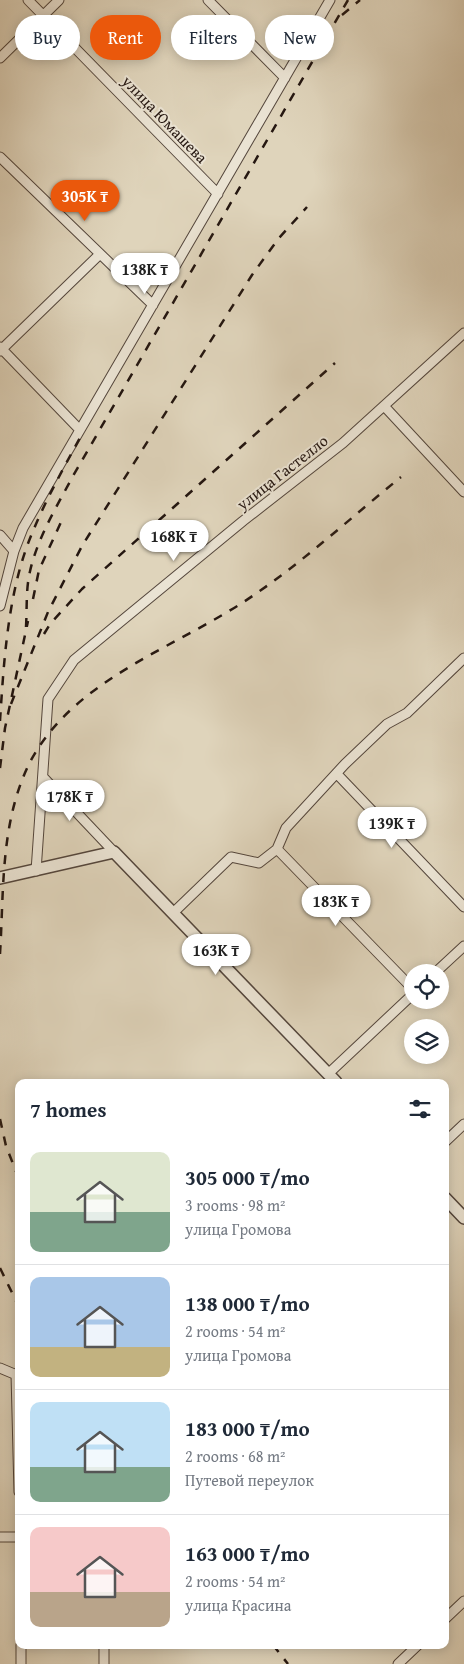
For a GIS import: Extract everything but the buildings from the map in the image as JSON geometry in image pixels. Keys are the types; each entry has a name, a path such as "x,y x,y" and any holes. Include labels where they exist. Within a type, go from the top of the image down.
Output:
{"street":[{"name":"улица Юмашева","path":"28,0 42,15"},
{"path":"44,15 59,0"},
{"path":"208,0 285,78"},
{"path":"0,606 14,551 23,528 330,0"},
{"path":"0,58 15,43"},
{"name":"улица Юмашева","path":"80,54 218,194"},
{"path":"0,157 153,305"},
{"path":"80,430 1,349 100,254"},
{"name":"улица Гастелло","path":"36,871 48,699 74,660 385,407 464,333"},
{"path":"385,407 462,486"},
{"path":"0,535 14,551"},
{"path":"173,913 231,857 259,863 277,849 286,828 345,764 387,724 407,713 464,658"},
{"path":"337,774 464,907"},
{"path":"43,777 332,1078 404,1003"},
{"path":"277,849 404,980"},
{"path":"0,878 114,852"},
{"path":"445,964 464,946"},
{"path":"449,1138 464,1124"},
{"path":"449,1202 464,1218"},
{"path":"0,1368 15,1374"},
{"path":"0,1537 15,1537"},
{"path":"449,1615 464,1601"},
{"path":"21,1649 21,1664"},
{"path":"104,1649 104,1664"},
{"path":"398,1664 414,1649"}],"railway":[{"path":"26,627 27,595 32,563 53,512 348,0"},
{"path":"342,15 360,0"},
{"path":"11,704 48,612 82,546 252,275 279,238 307,207"},
{"path":"44,634 50,624 82,589 335,363"},
{"path":"0,721 9,624 18,576 38,518 83,432"},
{"path":"0,954 5,856 13,808 30,762 49,733 73,707 101,686 131,666 225,614 273,582 401,477"},
{"path":"33,599 39,570 62,520"},
{"path":"0,768 5,728 28,621"},
{"path":"0,1119 6,1146 15,1169"},
{"path":"0,1268 15,1299"},
{"path":"276,1649 288,1664"}]}
